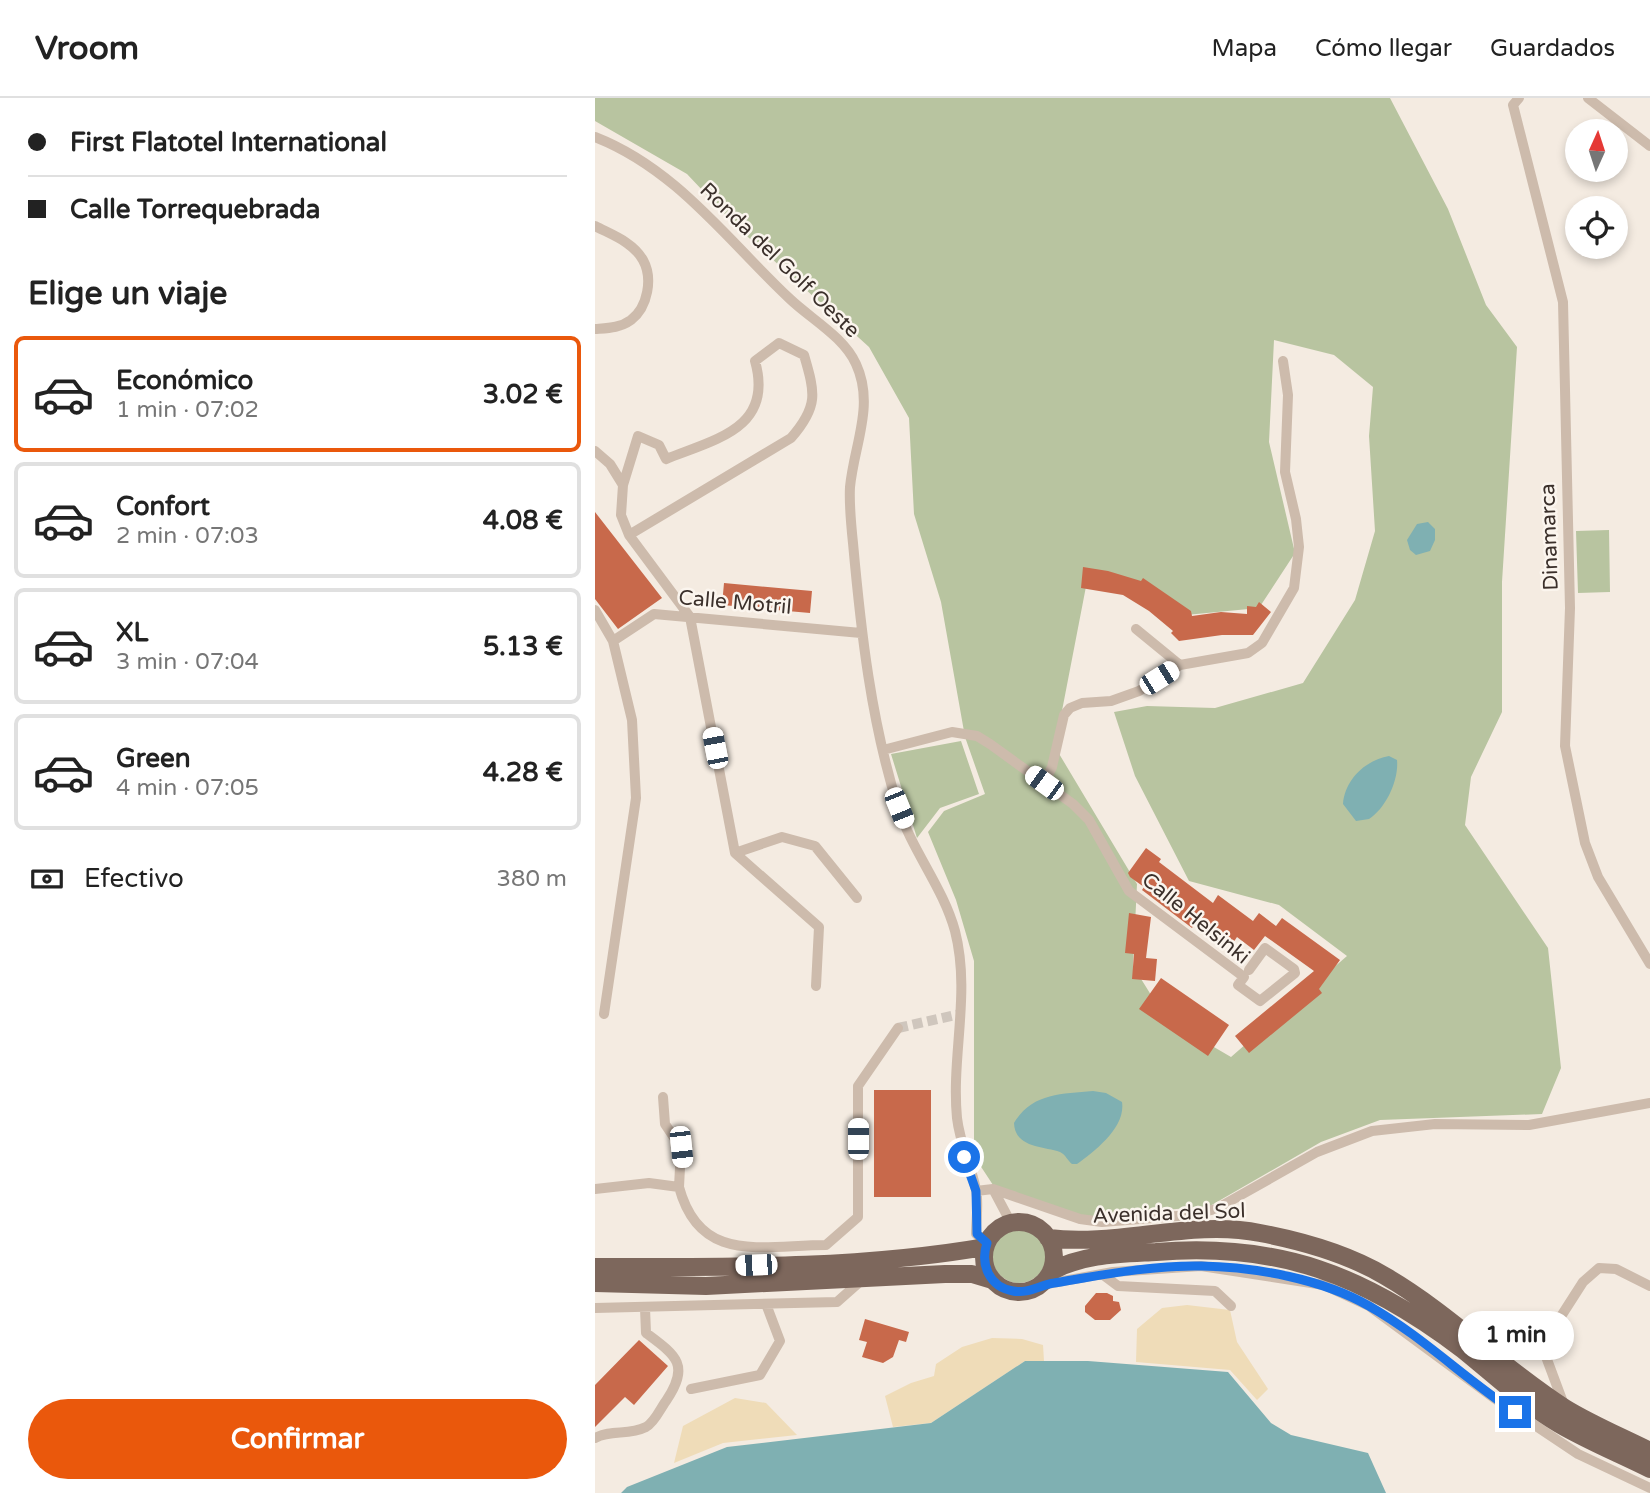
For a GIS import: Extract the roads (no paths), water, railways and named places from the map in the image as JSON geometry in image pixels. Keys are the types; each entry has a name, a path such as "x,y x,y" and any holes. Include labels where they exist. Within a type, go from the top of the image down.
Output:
{"main road":[{"path":"1011,1223 1036,1227 1048,1238 1053,1248 1046,1278 1021,1292 1000,1287 992,1280 986,1269 986,1245 996,1230 1011,1223"},
{"name":"Avenida del Sol","path":"1048,1238 1114,1239 1192,1231 1258,1232 1324,1249 1384,1275 1445,1316 1565,1408 1650,1451"},
{"path":"595,1267 707,1267 829,1253 945,1254 986,1245"},
{"name":"Avenida del Sol","path":"1046,1278 1078,1260 1193,1249 1256,1252 1318,1267 1377,1292 1458,1346 1557,1423 1650,1469"},
{"path":"595,1283 706,1286 945,1274 972,1274 992,1280"}],"street":[{"name":"Dinamarca","path":"1519,98 1513,104 1563,302 1570,608 1565,746 1585,843 1598,877 1650,964"},
{"path":"1588,98 1650,146"},
{"name":"Ronda del Golf Oeste","path":"595,137 641,160 691,199 855,361 864,383 865,403 850,487 861,633 883,750 899,808 914,846 940,891 955,934 961,971 957,1116 964,1157 976,1191 977,1234 986,1245"},
{"path":"595,226 629,243 643,260 650,281 642,306 632,319 614,328 595,329"},
{"path":"629,535 791,438 809,417 814,391 804,355 779,343 755,361 759,401 751,418 711,441 666,459 659,445 638,436 623,485 621,515 629,535 691,617 736,853 819,927 816,986"},
{"path":"1044,783 1052,767 1064,715 1070,708 1082,703 1111,701 1139,691 1180,665 1248,653 1262,643 1294,588 1299,547 1296,519 1285,472 1288,395 1283,361"},
{"path":"595,451 610,464 623,485"},
{"path":"595,610 613,641 632,720 636,798 604,1014"},
{"name":"Calle Motril","path":"613,641 654,614 861,633"},
{"path":"1136,629 1180,665"},
{"name":"Calle Helsinki","path":"883,750 952,732 966,733 990,744 1089,820 1129,891 1244,977 1238,985 1260,1001 1295,973 1294,969 1265,948 1249,970"},
{"path":"736,853 782,837 815,846 857,898"},
{"path":"663,1097 665,1124 681,1147 679,1187 685,1210 697,1227 712,1240 730,1245 829,1253 858,1217 858,1086 898,1028"},
{"path":"976,1191 993,1189 1080,1219 1102,1222 1190,1215 1216,1209 1317,1152 1373,1131 1436,1124 1529,1125 1650,1103"},
{"path":"595,1189 649,1183 679,1187"},
{"path":"993,1189 1011,1223"},
{"path":"1046,1278 1201,1266 1324,1285 1369,1306 1494,1398 1578,1454 1650,1488"},
{"path":"1542,1346 1583,1282 1599,1268 1616,1269 1650,1286"},
{"path":"1102,1274 1118,1286 1215,1291 1231,1306"},
{"path":"595,1308 838,1303 863,1279"},
{"path":"691,1389 760,1375 780,1341 766,1304"},
{"path":"595,1438 606,1432 624,1435 649,1426 677,1384 680,1370 673,1353 646,1333 645,1308"},
{"path":"1490,1352 1542,1346"},
{"path":"1542,1346 1565,1408"}],"water":[{"path":"1428,522 1435,529 1435,540 1430,551 1416,555 1410,550 1407,540 1417,524"},
{"path":"1389,756 1397,760 1396,776 1390,793 1381,808 1369,819 1356,821 1343,804 1352,779 1365,766"},
{"path":"1093,1091 1106,1093 1122,1102 1122,1111 1108,1138 1077,1164 1072,1164 1060,1152 1031,1145 1019,1137 1014,1123 1021,1113 1038,1100"},
{"path":"1025,1361 1088,1361 1228,1372 1271,1423 1291,1435 1368,1453 1386,1493 621,1493 627,1487 727,1447 931,1423"}],"tunnel":[{"path":"898,1028 960,1014"}]}
